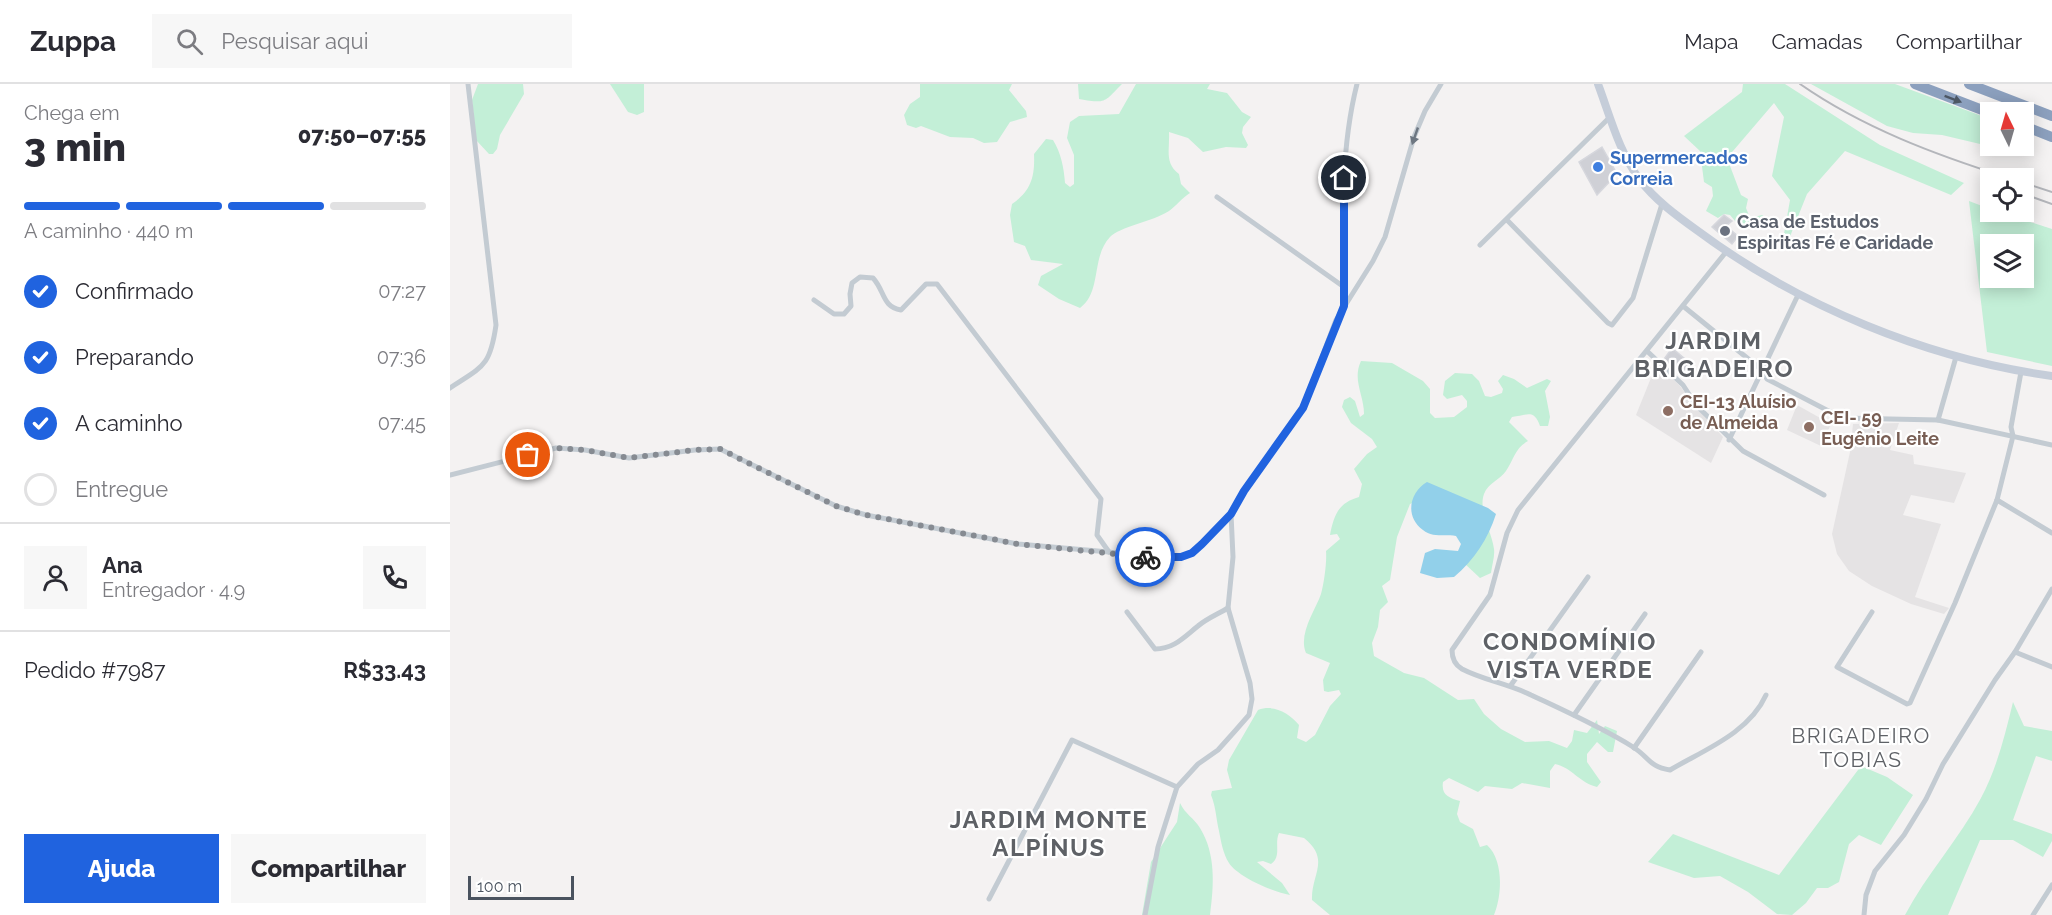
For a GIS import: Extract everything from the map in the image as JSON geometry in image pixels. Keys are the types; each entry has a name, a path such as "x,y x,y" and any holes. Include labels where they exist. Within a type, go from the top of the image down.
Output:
{"highway":[{"path":"1915,84 1980,109"},
{"path":"1969,84 2052,116"},
{"path":"2034,130 2052,137"}],"main road":[{"path":"1598,84 1624,151 1640,180 1662,204 1726,252 1798,295 1876,328 1956,357 2021,372 2052,376"},
{"path":"1603,84 1610,117"}],"street":[{"path":"450,388 485,365 492,349 496,325 468,84"},
{"path":"1344,306 1345,168 1350,116 1357,84"},
{"path":"450,475 556,448 585,450 629,458 720,449 836,506 866,515 1018,544 1109,552 1154,559 1181,557 1197,548 1231,514 1244,491 1303,408 1344,306 1373,261 1385,237 1414,136 1441,84"},
{"path":"1480,245 1610,117"},
{"path":"1217,197 1344,287"},
{"path":"1507,220 1612,325 1633,298 1662,204"},
{"path":"1726,252 1648,352 1518,510 1507,533 1490,595 1452,650 1453,660 1461,668 1511,686 1574,715 1634,748 1657,768 1670,770 1749,722 1760,708 1766,695"},
{"path":"814,300 834,314 844,314 851,306 852,283 860,277 873,278 882,288 885,300 893,309 901,310 926,284 937,284 1101,499 1097,535 1109,552"},
{"path":"1729,440 1798,295"},
{"path":"1683,306 1762,370 1767,379 1842,418 1938,420 2052,445"},
{"path":"1648,352 1683,385 1696,405 1729,440 1743,451 1824,495"},
{"path":"1938,420 1956,357"},
{"path":"1872,612 1838,667 1907,705 1910,703 1951,612 1996,500 2013,436 2012,427 2021,372"},
{"path":"1996,500 2052,533"},
{"path":"1145,915 1158,847 1177,788 1198,764 1218,750 1249,715 1252,699 1250,683 1228,608 1233,550 1231,514"},
{"path":"1511,686 1588,577"},
{"path":"1864,915 1866,895 1875,871 1904,834 1926,799 1943,764 2015,652 2052,589"},
{"path":"1127,612 1155,649 1160,649 1186,639 1198,626 1228,608"},
{"path":"1574,715 1645,614"},
{"path":"1634,748 1701,652"},
{"path":"2015,652 2052,667"},
{"path":"989,899 1072,740 1177,788"},
{"path":"2033,915 2052,885"}],"shaded area":[{"name":"CEI-13 Aluísio de Almeida","path":"1657,363 1680,386 1723,437 1711,463 1636,415"},
{"name":"CEI- 59 Eugênio Leite","path":"1797,405 1831,424 1821,446 1787,430"},
{"path":"1899,423 1890,450 1913,455 1914,464 1966,473 1954,503 1911,495 1903,515 1941,524 1915,597 1949,608 1944,614 1911,604 1872,586 1849,571 1837,554 1832,534 1850,452 1853,424"}],"green space":[{"path":"478,84 523,84 524,94 500,135 497,149 493,154 489,154 476,140 472,100"},
{"path":"610,84 644,84 644,112 637,115 628,112"},
{"path":"920,84 1012,84 1009,90 1026,111 1027,117 1010,122 997,142 984,143 973,138 950,137 921,126 916,128 907,125 904,115 910,104 920,97"},
{"path":"1078,84 1122,84 1108,98 1095,101 1079,99"},
{"path":"1136,84 1210,84 1207,89 1227,93 1242,112 1251,117 1243,127 1242,133 1248,145 1246,148 1226,147 1203,152 1188,138 1169,132 1171,165 1179,174 1181,184 1190,193 1163,215 1121,230 1110,237 1100,254 1091,293 1080,308 1059,299 1038,285 1041,276 1063,264 1031,260 1025,246 1014,242 1010,215 1012,204 1028,189 1034,170 1034,154 1046,139 1053,140 1058,150 1065,183 1070,187 1074,184 1074,155 1067,138 1070,122 1079,116 1119,114"},
{"path":"1743,84 1785,84 1880,145 1964,183 1951,195 1845,151 1807,194 1785,249 1782,245 1790,200 1772,176 1784,117 1774,103 1727,158 1741,195 1748,199 1746,208 1750,218 1762,215 1769,220 1770,227 1741,228 1730,215 1724,214 1718,218 1706,211 1713,196 1712,187 1704,182 1700,151 1684,136 1742,92"},
{"path":"1811,84 1895,84 1980,115 1980,144 1942,135 1913,133 1887,126"},
{"path":"1969,201 1980,205 1980,222 2030,222 2052,229 2052,366 1987,352"},
{"path":"1361,361 1392,363 1423,381 1430,389 1430,413 1435,418 1454,417 1467,407 1467,401 1462,395 1447,399 1443,395 1445,381 1455,373 1472,374 1479,381 1485,396 1491,397 1502,393 1503,389 1498,381 1503,375 1527,388 1547,379 1551,381 1545,391 1550,417 1548,426 1540,426 1535,417 1530,414 1512,417 1509,422 1528,441 1517,450 1509,467 1488,487 1484,494 1484,514 1494,549 1491,573 1480,578 1464,563 1458,519 1421,499 1410,504 1397,537 1390,580 1382,586 1388,602 1380,610 1378,627 1372,643 1374,656 1404,673 1424,678 1458,700 1474,699 1484,714 1501,729 1525,742 1549,741 1567,748 1572,741 1574,730 1587,733 1597,720 1599,734 1605,726 1617,731 1613,752 1608,752 1597,742 1587,754 1587,762 1601,782 1597,787 1555,764 1550,771 1550,788 1522,783 1512,789 1485,786 1478,792 1449,778 1443,782 1443,790 1447,795 1460,801 1457,814 1460,822 1473,829 1480,847 1487,845 1493,852 1500,879 1499,898 1494,915 1330,915 1312,900 1318,860 1317,853 1304,838 1279,833 1274,861 1271,864 1263,861 1257,862 1282,883 1290,895 1275,891 1240,873 1229,863 1221,843 1212,791 1232,788 1227,770 1229,760 1258,710 1270,708 1286,713 1299,725 1297,738 1306,742 1315,735 1330,706 1341,694 1339,690 1324,691 1323,680 1330,663 1306,653 1304,638 1321,594 1326,551 1340,539 1337,534 1330,535 1333,521 1342,506 1359,497 1362,484 1354,469 1367,454 1377,447 1372,439 1351,423 1342,407 1344,400 1350,397 1355,401 1360,417 1364,414 1358,381"},
{"path":"2013,702 2024,726 2052,731 2052,761 2036,756 2013,820 2052,834 2052,841 2043,857 2013,840 1980,840 1948,915 1905,915 1963,828 1987,787 2004,739"},
{"path":"1861,766 1887,777 1913,795 1881,845 1859,835 1849,844 1839,882 1828,888 1817,888 1806,903 1792,915 1777,914 1748,892 1720,876 1694,878 1648,862 1673,834 1779,875"},
{"path":"1180,803 1200,828 1209,848 1213,881 1210,915 1142,915 1151,862 1177,822"}],"water":[{"path":"1427,482 1488,508 1496,514 1480,548 1454,577 1437,578 1420,573 1425,553 1435,549 1458,551 1461,544 1456,536 1434,535 1427,532 1413,518 1411,504 1413,498 1421,486"}],"building":[{"name":"Supermercados Correia","path":"1602,147 1617,174 1597,195 1579,162"},
{"name":"Casa de Estudos Espiritas Fé e Caridade","path":"1724,215 1732,221 1726,226 1738,236 1732,244 1712,227"},
{"path":"1672,348 1690,363 1682,373 1664,359"}],"railway":[{"path":"1800,84 1824,100 1875,127 1927,150 1980,169"},
{"path":"2034,186 2052,192"},
{"path":"2034,198 2052,204"}],"way so far":[{"path":"528,455 556,448 585,450 629,458 720,449 836,506 866,515 1018,544 1145,557"}],"place":[{"name":"Supermercados Correia","path":"1598,167"},
{"name":"Casa de Estudos Espiritas Fé e Caridade","path":"1725,231"},
{"name":"CEI-13 Aluísio de Almeida","path":"1668,411"},
{"name":"CEI- 59 Eugênio Leite","path":"1809,427"}],"district":[{"name":"JARDIM BRIGADEIRO","path":"1714,354"},
{"name":"CONDOMÍNIO VISTA VERDE","path":"1570,655"},
{"name":"BRIGADEIRO TOBIAS","path":"1861,747"},
{"name":"JARDIM MONTE ALPÍNUS","path":"1049,833"}],"route":[{"path":"1145,557 1154,559 1181,557 1192,553 1202,544 1231,514 1244,491 1303,408 1336,320 1344,306 1344,178"}]}
